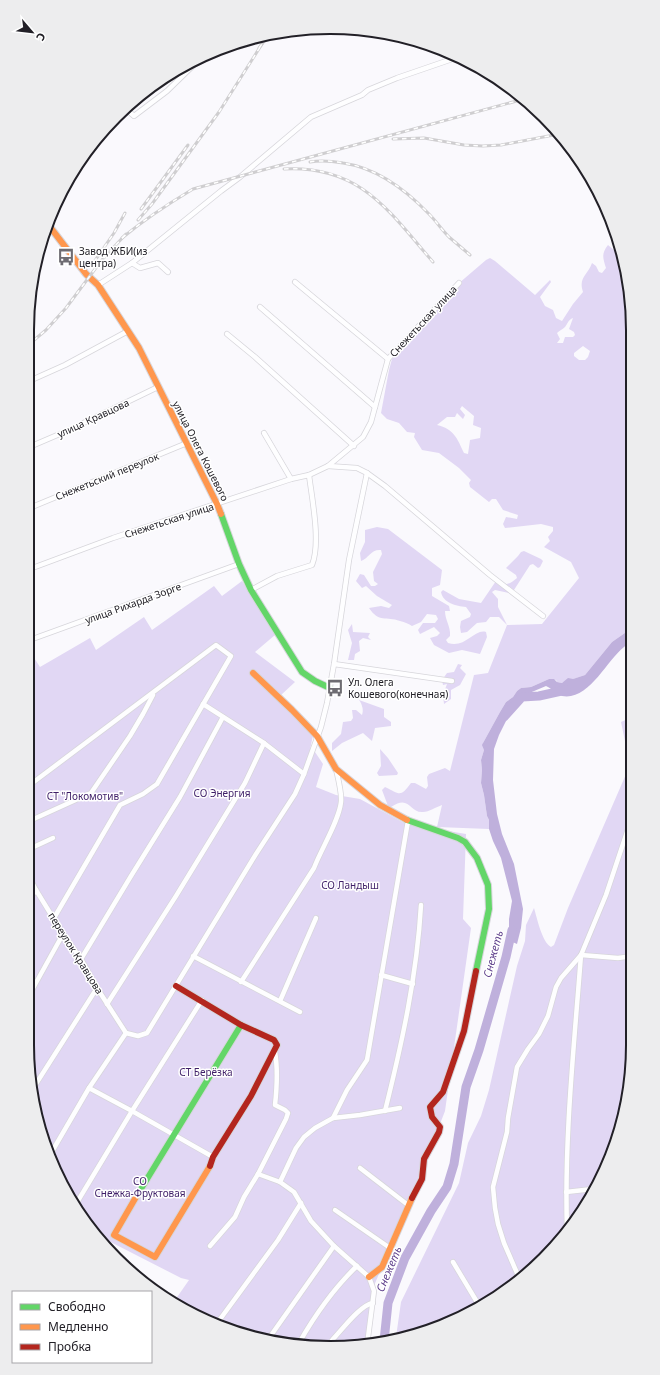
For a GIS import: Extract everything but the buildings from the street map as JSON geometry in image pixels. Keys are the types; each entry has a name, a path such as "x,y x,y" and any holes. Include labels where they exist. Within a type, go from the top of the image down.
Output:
{"street":[{"path":"98,285 132,263 240,177 311,117 397,78 450,60"},
{"path":"130,112 134,116 167,91 189,70"},
{"name":"улица Олега Кошевого","path":"52,230 86,274 98,285 149,366 158,387 217,504 239,564 251,590 302,672 312,680 330,688"},
{"path":"132,263 140,268 158,262 168,272"},
{"path":"295,282 388,359"},
{"name":"Снежетьская улица","path":"34,567 114,538 291,479 309,475 328,466 363,437 371,422 388,359 459,283"},
{"path":"260,307 375,407"},
{"path":"34,379 65,365 128,331"},
{"path":"227,334 255,357 354,446"},
{"name":"улица Кравцова","path":"34,445 69,430 158,387"},
{"path":"264,433 291,479"},
{"name":"Снежетьский переулок","path":"34,506 187,443"},
{"path":"328,466 357,468 367,472 490,575 543,616"},
{"path":"53,1149 89,1088 126,1033 138,1036 146,1033 256,854 295,794 321,727 330,688 349,560 367,472"},
{"path":"251,590 277,576 312,565 315,558 315,523 309,475"},
{"name":"улица Рихарда Зорге","path":"34,638 239,564"},
{"path":"34,782 216,645 231,656 157,784 143,794 120,805 54,918"},
{"path":"334,664 452,681"},
{"path":"254,673 317,736 336,769 380,805 408,821 458,838 465,842 478,858 488,885 489,909 464,1030 444,1092 430,1107 432,1117 440,1127 439,1132 424,1159 422,1179 408,1205 382,1267 368,1277"},
{"path":"34,819 91,793 130,736 154,693"},
{"path":"203,704 264,743 304,774"},
{"path":"81,960 180,797 223,717"},
{"path":"107,1004 176,896 245,782 264,743"},
{"path":"241,982 314,868 336,818 341,802 336,769"},
{"path":"333,1118 347,1090 367,1060 408,821"},
{"path":"567,1222 566,1192 569,1103 582,956 606,895 626,835"},
{"path":"34,847 53,838"},
{"name":"переулок Кравцова","path":"34,886 126,1033"},
{"path":"385,1111 402,1042 413,984 420,932 421,906"},
{"path":"280,1001 316,918"},
{"path":"34,986 63,934"},
{"path":"193,956 300,1012"},
{"path":"517,1274 504,1243 498,1224 493,1187 507,1132 517,1067 539,1034 548,1016 556,987 561,978 582,956 618,958 626,957"},
{"path":"382,975 413,984"},
{"path":"176,986 202,1000 241,1025 274,1040 277,1045 275,1052 251,1096 213,1157 210,1167 155,1257 114,1235 173,1134 198,1097 241,1025"},
{"path":"37,1083 97,988"},
{"path":"78,1200 202,1000"},
{"path":"210,1246 234,1217 286,1119 288,1113 275,1105 277,1069 275,1052"},
{"path":"89,1088 213,1157"},
{"path":"280,1182 296,1148 304,1137 315,1128 333,1118 400,1108"},
{"path":"360,1168 408,1205"},
{"path":"258,1174 280,1182 294,1192 311,1221 334,1246 368,1277 374,1291 367,1338"},
{"path":"566,1192 588,1190"},
{"path":"220,1319 278,1240 301,1203"},
{"path":"335,1210 390,1248"},
{"path":"271,1335 334,1246"},
{"path":"453,1262 477,1302"},
{"path":"301,1339 336,1288 357,1266"},
{"path":"332,1341 358,1312 369,1304 373,1303"}],"green space":[{"path":"608,245 616,253 623,291 626,330 626,632 612,642 585,675 562,683 549,679 531,687 521,688 506,702 483,743 484,750 481,760 481,783 489,820 489,829 437,827 442,805 425,812 418,812 406,803 402,802 391,807 388,806 382,790 385,787 397,793 402,793 411,783 415,783 426,789 428,786 427,777 429,774 445,768 450,771 474,675 488,673 507,625 542,624 579,578 571,562 544,547 550,541 548,537 553,531 553,527 541,524 505,528 503,524 506,517 517,519 518,515 503,510 496,499 492,499 489,502 470,487 469,483 471,480 459,468 439,453 422,450 414,437 415,433 407,432 399,423 387,419 381,413 392,359 430,312 451,290 490,258 535,295 550,280 551,282 540,297 545,306 553,310 556,318 562,321 583,292 583,279 592,263 596,266 599,272 602,273 606,268 603,256","holes":["573,318 569,329 574,332 575,335 573,337 565,337 563,343 557,343 560,339 557,333","583,346 590,351 585,360 579,360 574,356 574,353","462,406 474,416 473,425 481,428 480,438 470,440 468,454 464,453 457,439 451,432 437,425 447,417 455,417 457,413 463,419 465,415 460,409"]},
{"path":"377,527 388,529 442,570 440,585 432,588 432,596 449,606 450,611 445,611 450,636 446,640 448,643 460,643 478,633 486,632 487,637 480,654 462,650 449,653 434,645 430,638 437,636 440,633 434,627 420,634 418,630 423,623 435,623 438,619 436,615 427,614 421,622 412,626 405,622 376,616 373,613 369,608 381,606 389,608 392,605 377,596 366,586 362,588 356,581 360,574 364,575 371,586 378,584 374,581 373,572 382,554 381,550 372,552 361,561 360,553 365,542 365,530"},
{"path":"524,551 541,559 543,561 540,567 538,568 533,564 530,565 514,590 509,593 495,590 492,592 498,599 498,607 507,625 499,617 490,617 486,622 477,623 467,632 461,633 461,621 470,617 471,614 466,607 454,605 444,599 441,592 443,590 459,599 481,603 496,581 502,584 507,584 517,578 516,575 506,568 521,552"},
{"path":"242,581 275,635 255,652 295,682 280,696 313,735 310,750 315,752 323,764 316,787 336,795 360,799 406,824 466,834 463,919 471,928 445,1111 413,1194 373,1288 369,1338 330,1341 272,1335 253,1331 217,1318 177,1298 189,1280 181,1278 107,1240 95,1225 74,1193 65,1176 50,1140 40,1103 34,1045 34,658 40,667 90,638 96,650 144,617 152,630 214,586 222,596"},
{"path":"352,624 353,632 370,633 368,637 371,640 363,638 359,641 360,651 355,654 354,660 348,660 352,643 348,630"},
{"path":"458,664 462,665 460,668 466,674 460,685 451,690 451,699 444,704 443,695 447,684 443,685 442,680 447,673 454,672"},
{"path":"359,700 384,709 384,717 391,722 391,726 375,728 372,741 363,733 342,743 332,751 332,743 341,734 343,722 351,721 353,718 352,710 356,710 362,715 363,711"},
{"path":"626,720 626,746 621,722"},
{"path":"380,749 398,773 397,775 379,776 377,773 381,766"},
{"path":"626,774 625,1064 616,1122 603,1158 586,1193 565,1225 553,1240 525,1268 494,1291 461,1310 425,1325 397,1333 401,1302 459,1183 468,1143 481,1116 489,1090 517,966 525,941 526,925 534,908 540,929 545,940 551,947 554,945 568,908"}],"shaded area":[{"path":"626,632 626,646 617,653 596,679 581,692 572,696 562,696 546,686 527,694 514,705 499,735 494,749 493,780 497,814 502,834 514,864 523,909 521,928 517,944 506,939 509,932 509,919 512,901 501,858 489,829 489,820 481,783 481,760 484,750 482,745 506,702 513,697 517,691 521,688 531,687 549,679 554,679 557,682 562,683 568,678 573,679 585,675 612,642"}],"waterway":[{"name":"Снежеть","path":"504,717 522,697 539,696 566,690"},
{"name":"Снежеть","path":"385,1336 388,1303 405,1258 431,1211 447,1187 454,1164 466,1087 479,1050 506,957 512,930"}],"railway":[{"path":"259,48 264,42"},
{"path":"138,220 152,204 219,112 262,44"},
{"path":"122,238 139,224 193,189 517,101"},
{"path":"393,139 424,138 464,145 483,146 501,145 553,135"},
{"path":"141,209 188,145"},
{"path":"310,162 330,161 356,166 390,181 420,205 449,237 470,255"},
{"path":"284,169 310,170 333,175 353,183 387,209 433,262"},
{"path":"94,262 114,233 125,213"},
{"path":"34,340 46,330 66,308 101,261 126,234"}],"traffic: fast":[{"path":"221,514 239,564 251,590 302,672 315,681 330,688"},
{"path":"407,820 458,838 465,842 477,858 488,885 489,909 476,971"},
{"path":"136,1197 241,1025"}],"traffic: slow":[{"path":"52,230 86,274 98,285 139,348 221,514"},
{"path":"253,673 317,736 336,769 380,805 407,820"},
{"path":"136,1197 114,1235 155,1257 210,1166"},
{"path":"369,1277 382,1267 412,1198"}],"traffic: jam":[{"path":"412,1198 422,1179 424,1159 439,1132 440,1127 432,1117 430,1107 443,1092 464,1031 476,971"},
{"path":"176,986 241,1025 274,1040 277,1045 251,1096 213,1157 210,1166"}],"place":[{"name":"Завод ЖБИ(из центра)","path":"66,257"},
{"name":"Ул. Олега Кошевого(конечная)","path":"335,688"}],"park label":[{"name":"СО Энергия","path":"222,793"},
{"name":"СТ \"Локомотив\"","path":"85,796"},
{"name":"СО Ландыш","path":"350,885"},
{"name":"СТ Берёзка","path":"206,1072"},
{"name":"СО Снежка-Фруктовая","path":"140,1186"}]}
